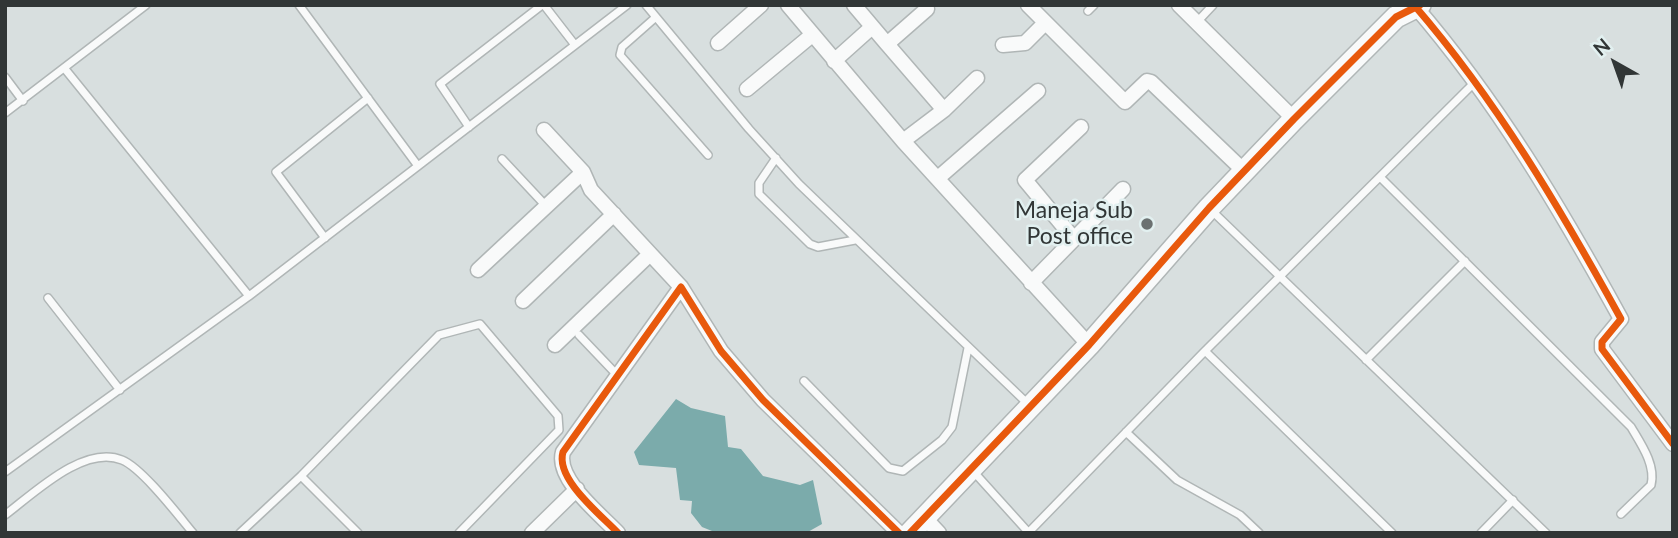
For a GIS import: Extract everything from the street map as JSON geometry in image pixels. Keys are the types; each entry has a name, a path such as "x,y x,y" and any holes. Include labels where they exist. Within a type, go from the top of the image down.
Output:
{"street":[{"path":"718,43 761,5"},
{"path":"788,5 903,141 1089,345"},
{"path":"854,5 944,110"},
{"path":"1028,5 1125,102 1147,81 1151,82 1245,172"},
{"path":"1179,5 1294,119"},
{"path":"939,533 917,525 1089,345 1209,208 1294,119 1409,8 1475,82 1509,128 1621,319 1619,325 1602,342 1602,349 1673,444"},
{"path":"887,44 927,9"},
{"path":"1003,45 1025,43 1045,23"},
{"path":"834,61 872,27"},
{"path":"747,89 812,35"},
{"path":"903,141 944,110 977,78"},
{"path":"938,178 1038,91"},
{"path":"1074,239 1026,180 1081,127"},
{"path":"544,130 583,172 591,190 681,287 721,351 763,400 899,533"},
{"path":"478,270 583,172"},
{"path":"1031,283 1123,189"},
{"path":"523,302 614,214"},
{"path":"555,345 650,254"},
{"path":"618,533 577,489 562,468 563,452 681,287"},
{"path":"532,533 577,489"}],"lane":[{"path":"5,114 146,5"},
{"path":"299,5 418,166"},
{"path":"469,127 439,88 440,84 543,5 575,45"},
{"path":"5,472 249,296 627,5"},
{"path":"646,5 776,158 855,240 1031,407"},
{"path":"1197,23 1213,5"},
{"path":"656,16 622,47 620,55 708,155"},
{"path":"65,69 249,296"},
{"path":"5,78 23,101"},
{"path":"971,470 1029,532 1205,351 1475,82"},
{"path":"325,238 276,172 368,98"},
{"path":"776,158 760,183 759,194 801,238 818,247 855,240"},
{"path":"502,159 547,206"},
{"path":"1380,177 1631,427 1646,453 1653,478 1651,485 1620,514"},
{"path":"1209,208 1546,533"},
{"path":"1366,359 1465,261"},
{"path":"48,298 120,390"},
{"path":"240,533 301,476 439,335 480,324 558,416 561,424 559,430 459,533"},
{"path":"579,335 619,377"},
{"path":"804,381 889,468 903,471 942,440 951,427 968,348"},
{"path":"1205,351 1392,533"},
{"path":"1126,432 1177,480 1240,515 1259,533"},
{"path":"5,515 73,465 98,457 122,460 159,493 193,533"},
{"path":"301,476 358,533"},
{"path":"1480,533 1513,500"}],"water":[{"path":"676,399 691,408 725,416 728,447 741,449 763,476 800,485 813,480 822,524 806,533 717,533 702,527 691,513 692,501 680,500 676,468 639,465 634,452"}],"cycle path":[{"path":"1414,5 1500,117 1575,237 1621,319 1602,342 1602,349 1673,444"},
{"path":"910,533 1089,345 1209,208 1294,119 1396,17 1420,5"},
{"path":"618,533 572,485 562,462 563,452 681,287 721,351 763,400 899,533"}],"place":[{"name":"Maneja Sub Post office","path":"1147,224"}]}
